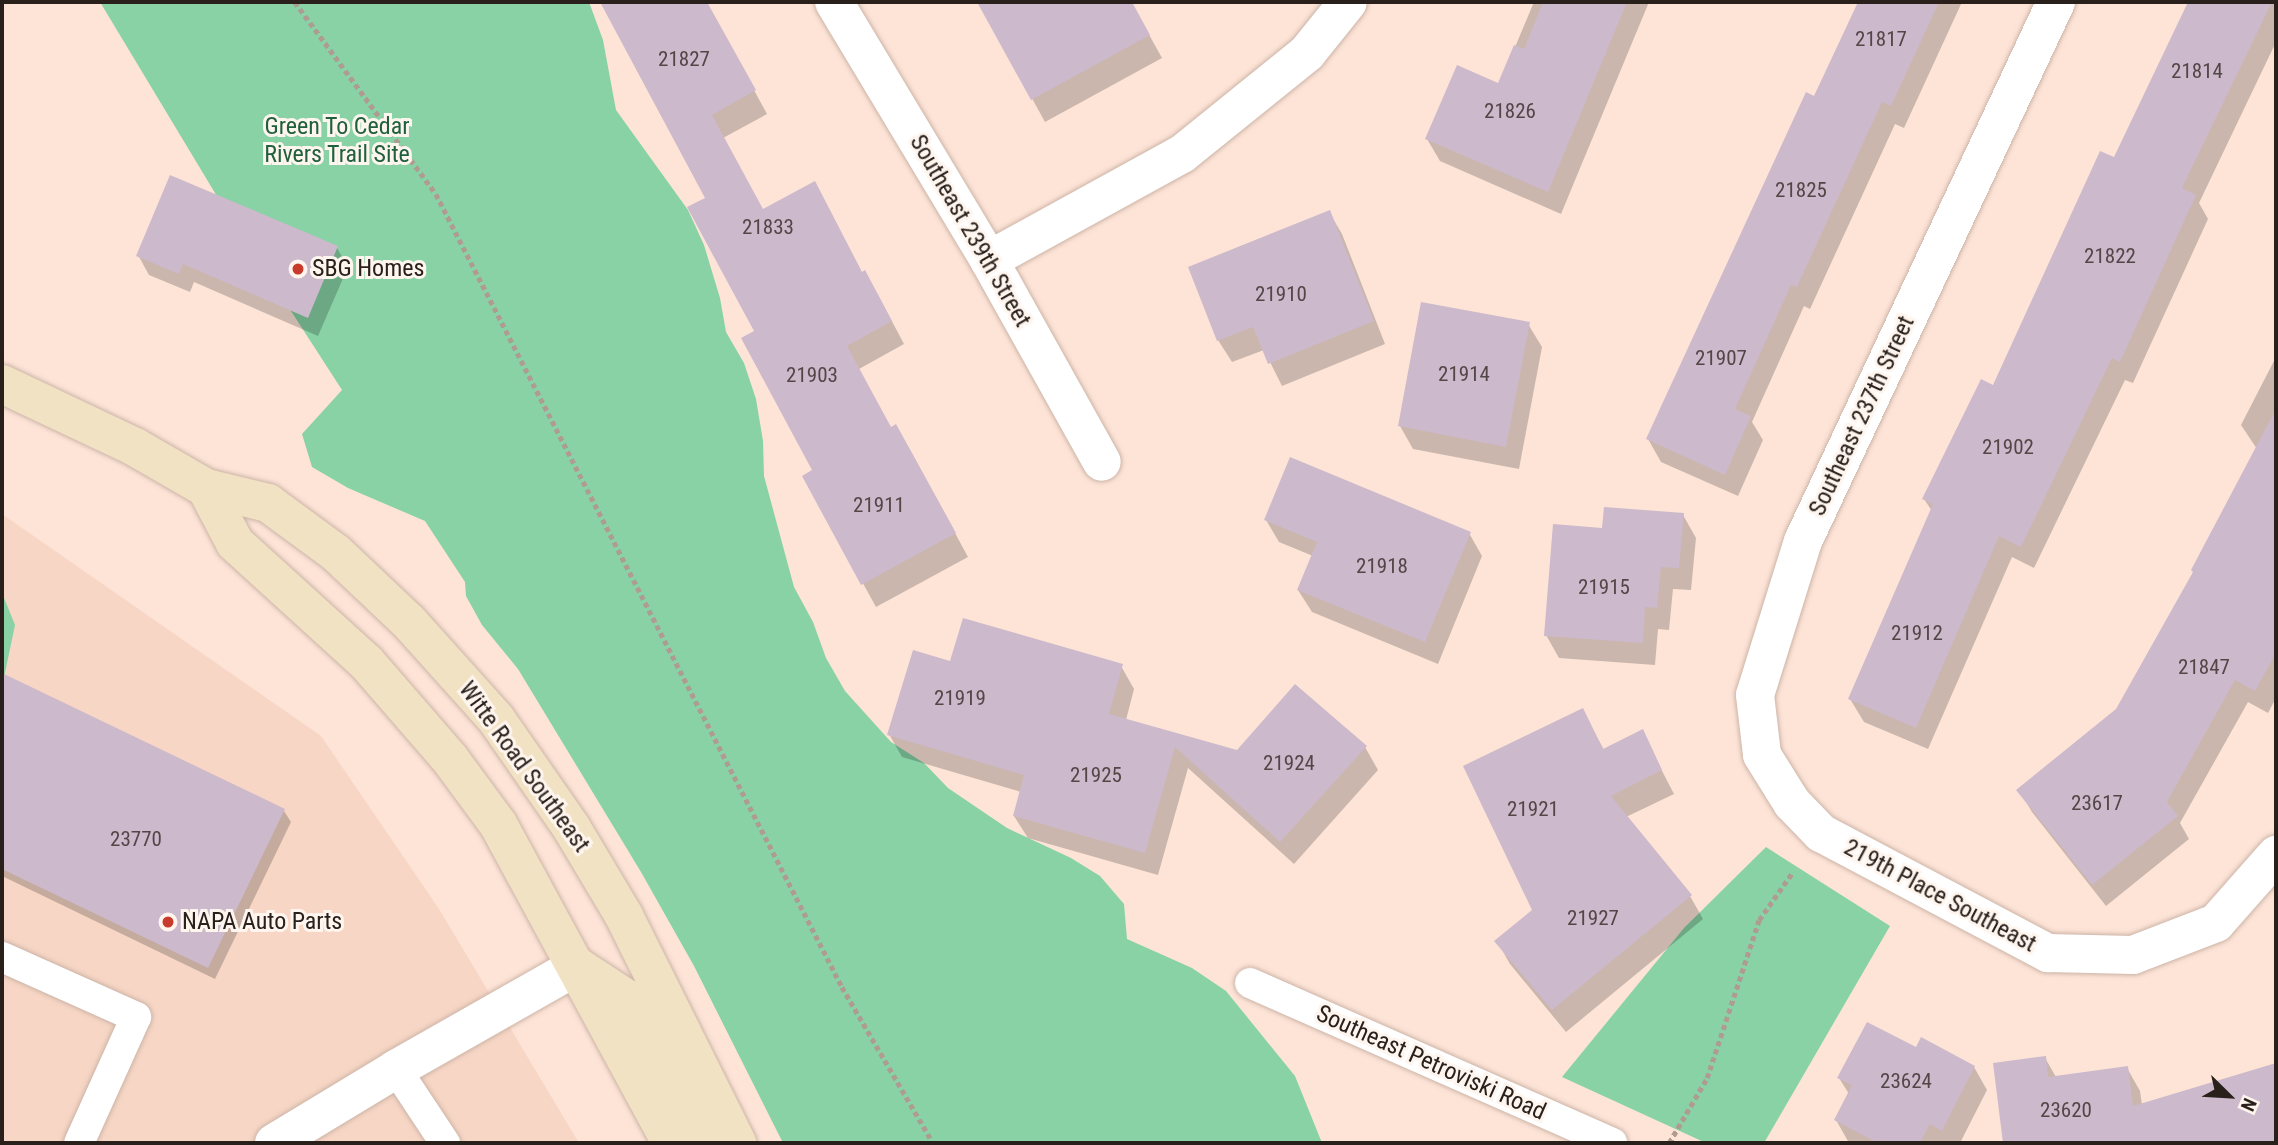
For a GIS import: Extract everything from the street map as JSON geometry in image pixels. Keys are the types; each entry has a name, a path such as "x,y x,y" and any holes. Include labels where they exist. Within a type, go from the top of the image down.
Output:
{"street":[{"name":"Southeast 239th Street","path":"834,2 989,260 1102,462"},
{"path":"989,260 1182,154 1307,53 1348,2"},
{"name":"Southeast 237th Street","path":"1821,833 1792,803 1762,755 1755,695 1803,541 2056,2"},
{"name":"Witte Road Southeast","path":"2,384 135,447 206,488 268,503 336,553 409,622 496,719 571,827 624,916 737,1143"},
{"path":"206,488 235,543 366,662 450,759 498,824 671,1143"},
{"name":"219th Place Southeast","path":"1821,833 2048,953 2133,955 2216,923 2276,856"},
{"path":"281,1141 396,1069 577,966"},
{"path":"577,966 624,997 639,1013 707,1143"}],"lane":[{"path":"2,957 136,1017 79,1143"},
{"name":"Southeast Petroviski Road","path":"1250,983 1612,1143"},
{"path":"396,1069 445,1143"}],"path":[{"path":"295,2 436,194 836,975 933,1143"},
{"path":"1669,1143 1707,1079 1759,920 1821,833"}],"shaded area":[{"path":"2,514 321,736 439,909 579,1143 2,1143"}],"green space":[{"name":"Green To Cedar Rivers Trail Site","path":"100,2 589,2 603,40 616,110 688,210 704,245 720,298 726,332 744,363 756,399 763,441 764,476 794,587 813,622 826,658 845,691 891,742 924,763 948,788 1007,828 1071,858 1100,876 1124,904 1127,939 1192,968 1226,991 1295,1076 1322,1143 783,1143 694,966 641,872 518,669 482,625 466,596 465,582 425,521 348,488 312,467 302,434 342,390 218,198"},
{"path":"2,593 15,625 2,687"},
{"path":"1766,847 1890,926 1764,1143 1706,1143 1562,1077 1684,928"}],"building":[{"path":"600,2 707,2 756,90 712,115 763,209 815,181 862,272 865,270 892,321 847,346 891,427 896,424 956,533 861,585 802,476 812,470 741,338 754,331 687,207 705,198"},
{"path":"977,2 1132,2 1150,35 1031,100"},
{"path":"1543,2 1627,2 1548,192 1425,139 1457,65 1498,83 1514,45 1524,49"},
{"path":"1858,2 1939,2 1891,106 1882,102 1797,287 1791,285 1735,409 1751,416 1725,475 1646,439 1806,92 1814,96"},
{"path":"2188,2 2272,2 2182,188 2196,195 2120,362 2112,358 2021,547 1999,536 1916,728 1848,699 1933,504 1922,499 1981,379 1993,385 2100,151 2114,157"},
{"path":"170,175 338,246 308,318 183,264 179,274 136,256"},
{"path":"1330,210 1374,321 1268,364 1253,327 1217,341 1188,267"},
{"path":"1421,302 1530,322 1506,447 1398,426"},
{"path":"2276,409 2276,653 2255,691 2235,680 2167,802 2178,816 2092,885 2016,790 2116,709 2193,572 2191,570"},
{"path":"1290,457 1471,532 1425,642 1297,590 1317,542 1264,520"},
{"path":"1604,507 1684,513 1679,568 1661,567 1657,608 1645,607 1643,643 1544,636 1553,524 1602,528"},
{"path":"963,618 1123,664 1109,714 1237,750 1295,684 1367,746 1280,842 1175,747 1145,853 1013,816 1024,775 887,735 913,650 950,661"},
{"path":"2,673 285,809 208,968 2,869"},
{"path":"1583,708 1603,749 1643,729 1662,770 1611,796 1692,895 1552,1010 1494,941 1532,910 1463,766"},
{"path":"1867,1022 1916,1047 1921,1037 1975,1066 1942,1131 1930,1124 1920,1143 1878,1143 1834,1120 1852,1085 1837,1078"},
{"path":"2046,1056 2048,1077 2128,1066 2133,1106 2276,1063 2276,1143 2003,1143 1993,1063"}],"place":[{"name":"SBG Homes","path":"298,269"},
{"name":"NAPA Auto Parts","path":"168,922"}]}
